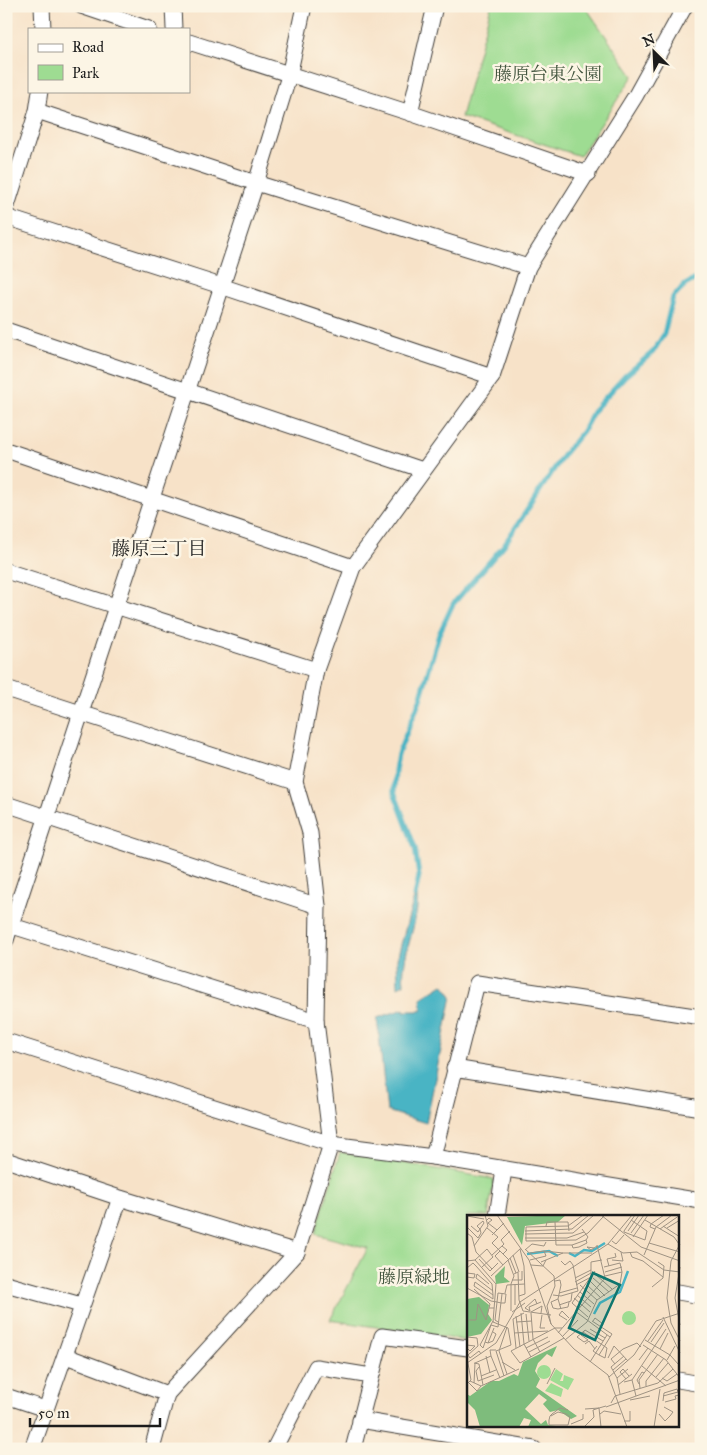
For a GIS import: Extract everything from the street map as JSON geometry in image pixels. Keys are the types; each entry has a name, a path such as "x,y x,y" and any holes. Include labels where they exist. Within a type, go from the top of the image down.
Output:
{"street":[{"path":"42,6 43,28"},
{"path":"81,6 146,28"},
{"path":"173,6 174,28"},
{"path":"304,6 289,76 256,183 186,391 82,714 8,930 316,1021"},
{"path":"410,112 435,6"},
{"path":"152,1449 167,1394 297,1252 331,1144 316,1021 318,906 310,833 295,782 316,670 353,567 492,377 528,267 588,174 685,6"},
{"path":"190,42 289,76 410,112 588,174"},
{"path":"6,209 37,110 40,92"},
{"path":"37,110 256,183 528,267"},
{"path":"6,217 221,286 492,377"},
{"path":"6,330 423,470"},
{"path":"6,450 353,567"},
{"path":"6,571 115,608 316,670"},
{"path":"6,689 295,782"},
{"path":"6,804 318,906"},
{"path":"433,1157 476,983 701,1017"},
{"path":"6,1041 331,1144 433,1157 504,1170 700,1199"},
{"path":"454,1068 701,1108"},
{"path":"6,1160 120,1198 297,1252"},
{"path":"497,1215 504,1170"},
{"path":"32,1449 120,1198"},
{"path":"6,1284 81,1305"},
{"path":"680,1292 701,1296"},
{"path":"353,1449 382,1336 467,1348"},
{"path":"66,1356 167,1394"},
{"path":"274,1449 316,1367 371,1376"},
{"path":"680,1380 701,1384"},
{"path":"6,1396 45,1409"},
{"path":"360,1420 534,1449"}],"green space":[{"name":"藤原台東公園","path":"491,6 585,6 633,76 580,156 461,117"},
{"name":"藤原緑地","path":"340,1152 494,1179 488,1215 467,1215 467,1341 330,1320 368,1248 315,1234"}],"water":[{"path":"416,890 417,912 405,960 404,984 398,987 397,959"},
{"path":"443,984 452,996 426,1123 387,1111 377,1018 404,1009 404,1011 422,1011 421,998"}],"waterway":[{"path":"415,896 419,876 415,848 394,792 395,770 398,754 420,700 439,634 453,604 504,545 564,454 583,431 594,410 625,376 653,352 664,334 673,297 685,285 701,276"}],"district":[{"name":"藤原三丁目","path":"159,548"}]}
